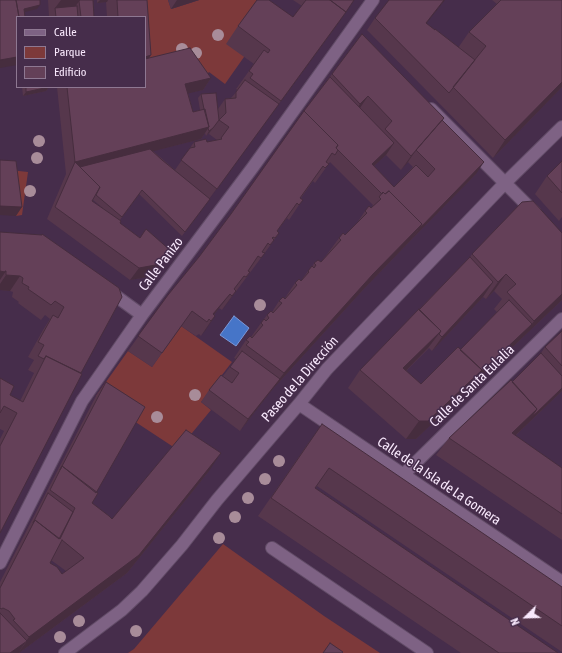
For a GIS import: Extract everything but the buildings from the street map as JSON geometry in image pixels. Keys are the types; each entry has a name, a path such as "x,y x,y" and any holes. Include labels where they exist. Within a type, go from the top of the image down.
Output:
{"street":[{"name":"Calle Panizo","path":"0,563 82,401 142,315 253,168 373,0"},
{"path":"425,102 542,221"},
{"name":"Paseo de la Dirección","path":"66,653 122,610 142,591 299,404 327,368 505,183 562,127"},
{"path":"98,283 142,315"},
{"name":"Calle de Santa Eulalia","path":"404,474 562,319"},
{"name":"Calle de la Isla de La Gomera","path":"299,404 562,582"},
{"path":"272,548 427,653"}],"green space":[{"path":"136,0 168,0 171,9 199,0 264,0 244,57 225,84 209,72 199,84 146,69 146,16 144,16"},
{"path":"10,170 28,172 22,215 16,216"},
{"path":"181,326 232,362 201,402 211,410 178,450 96,396 128,351 152,367"},
{"path":"223,544 324,616 380,653 128,653 134,649"}],"water":[{"path":"234,316 249,328 236,346 220,335"}]}
